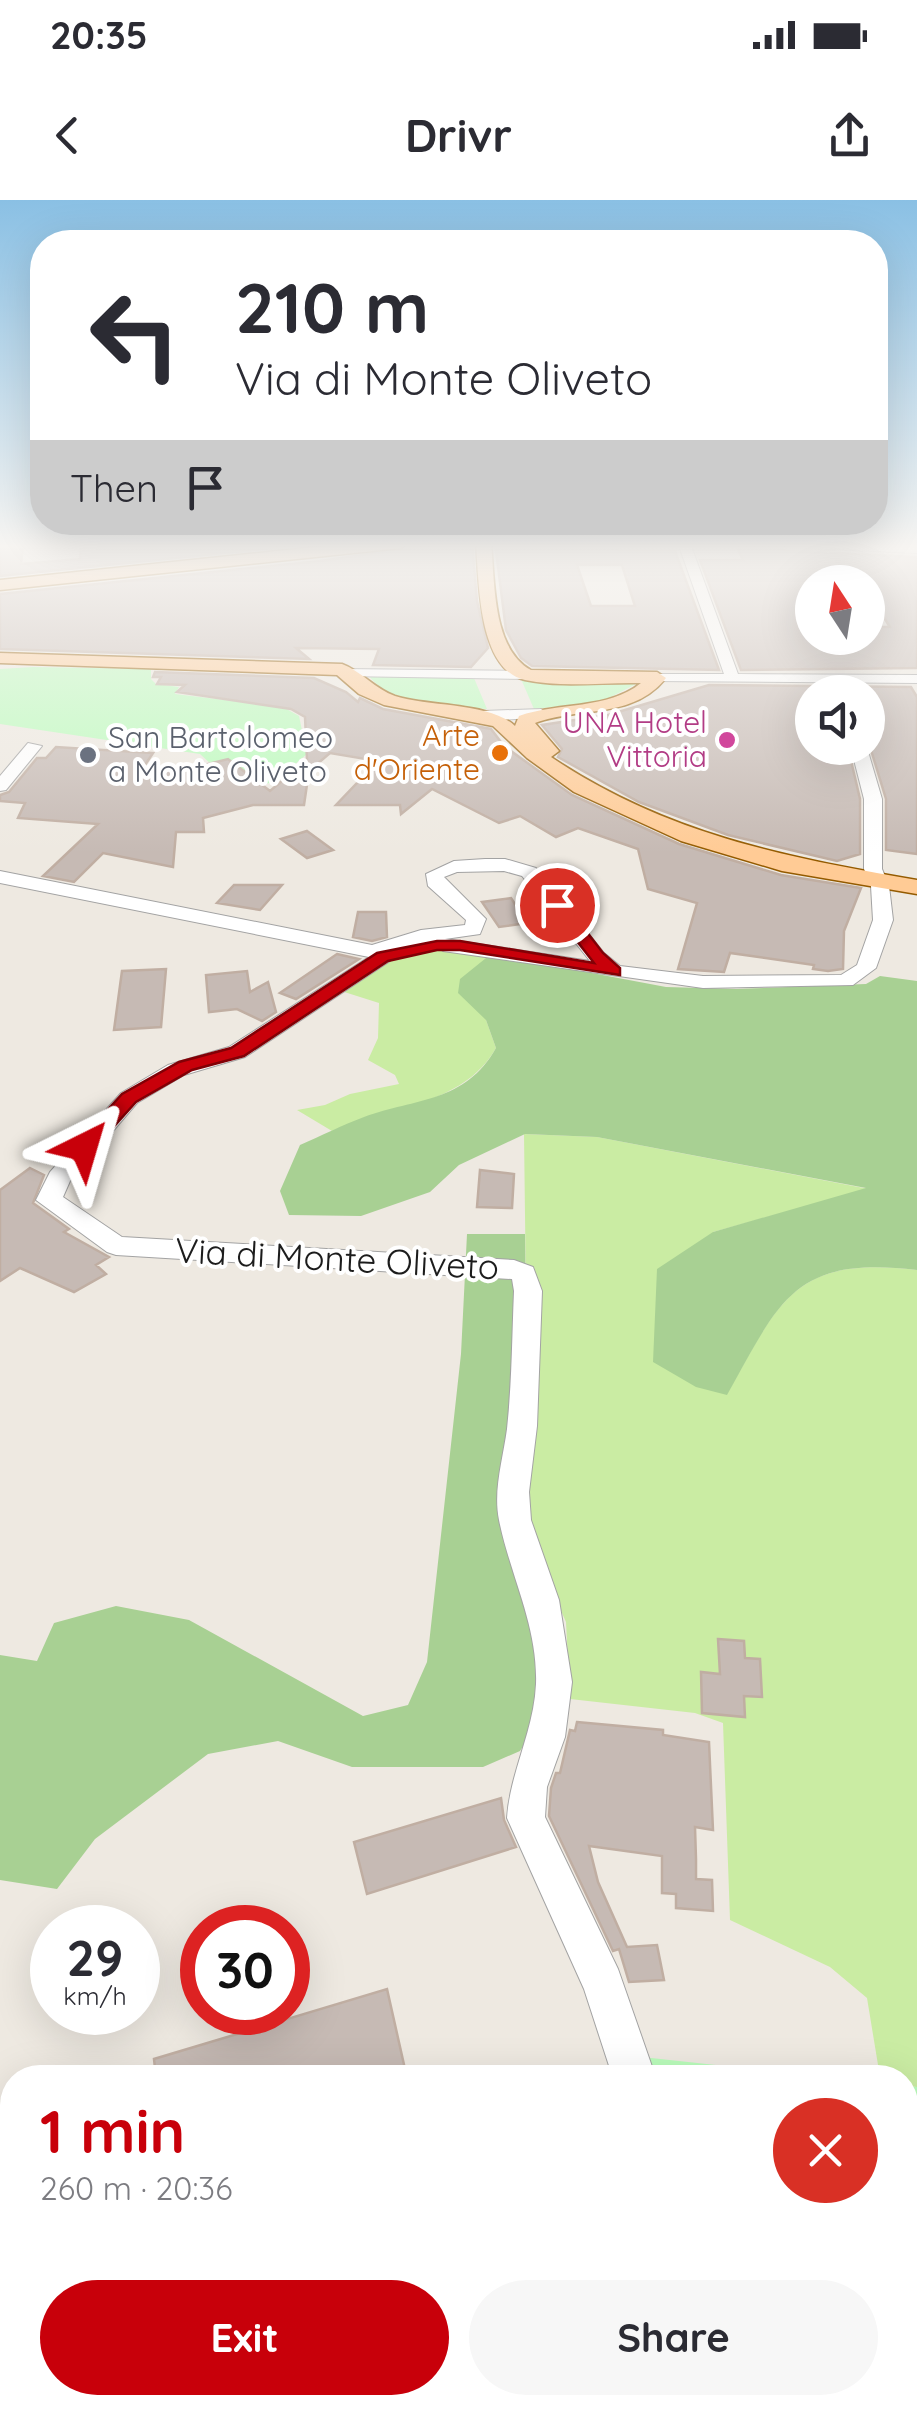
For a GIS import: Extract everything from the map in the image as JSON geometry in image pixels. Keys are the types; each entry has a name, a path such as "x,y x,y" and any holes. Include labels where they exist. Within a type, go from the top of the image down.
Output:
{"main road":[{"path":"498,646 514,669 527,675 657,678"},
{"path":"1,658 228,664 346,672 366,690 391,701 483,716 504,724 534,754 571,780 648,820 742,854 876,875 917,874"},
{"path":"657,678 644,693 630,700 603,708 541,714 524,723 537,741 571,769 626,799 736,840 917,887"}],"street":[{"path":"721,646 733,679"},
{"path":"346,672 527,675"},
{"path":"657,678 795,683"},
{"path":"885,682 917,679"},
{"path":"483,716 541,714"},
{"path":"0,786 34,746"},
{"name":"Via di Monte Oliveto","path":"0,877 378,954 460,946 704,982 846,981 857,978 866,968 883,920 876,875 873,799 864,765"},
{"name":"Via di Monte Oliveto","path":"614,971 597,957 537,878 506,865 454,866 434,874 435,882 476,919 473,930 421,936 378,954 237,1052 176,1070 129,1098 109,1116 59,1178 49,1200 116,1246 514,1269 524,1274 528,1290 514,1520 542,1600 554,1682 548,1737 528,1788 526,1818 603,1984 631,2065"}],"green space":[{"path":"0,669 151,669 151,679 156,684 179,687 175,694 283,707 299,716 307,754 273,783 234,785 200,754 0,724"},
{"path":"368,675 474,678 487,709 406,699 378,686"},
{"path":"521,679 636,684 601,702 534,709"},
{"path":"436,949 491,954 486,1020 496,1048 482,1067 464,1082 423,1102 332,1131 297,1110 399,1084 395,1075 368,1060 378,1038 379,1003 338,990 378,964"},
{"path":"491,954 666,987 736,989 866,984 880,976 917,981 917,1270 843,1270 796,1291 762,1333 727,1395 696,1387 653,1362 657,1269 713,1232 866,1188 597,1137 525,1134 459,1165 430,1192 361,1216 289,1215 280,1191 300,1145 364,1117 438,1096 470,1079 484,1066 496,1048 486,1020 458,993 460,979"},
{"path":"524,1134 597,1137 869,1189 713,1232 727,1394 762,1332 796,1291 843,1270 917,1270 917,2065 878,2065 867,1998 830,1967 730,1920 723,1723 695,1713 570,1699 566,1622 529,1538"},
{"path":"467,1234 525,1234 529,1538 549,1632 535,1728 520,1751 483,1767 352,1767 278,1741 208,1754 95,1839 57,1889 0,1880 0,1655 37,1661 54,1623 116,1606 189,1620 363,1716 408,1705 427,1662 461,1354"},
{"path":"642,2057 716,2065 645,2065"}],"building":[{"path":"0,646 488,648 471,667 373,665 379,649 296,648 309,659"},
{"path":"515,646 710,646 719,670 532,666"},
{"path":"732,646 795,646 795,655 885,655 885,646 917,646 917,668 741,670"},
{"path":"155,672 314,678 346,692 358,702 360,698 383,709 491,729 504,746 572,795 679,844 781,875 861,888 844,931 843,969 813,969 814,965 730,953 724,972 678,969 697,903 648,889 638,849 578,828 556,837 520,816 499,823 432,789 401,814 400,805 336,805 378,761 330,753 309,771 304,805 253,805 203,818 204,832 176,832 173,867 103,853 74,882 43,876 98,824 18,818 25,803 0,801 0,795 9,792 37,758 46,758 56,747 153,753 143,768 200,766 228,759 270,791 307,760 305,717 291,709 177,692 185,685 157,684 161,677 153,677"},
{"path":"709,685 795,686 795,765 852,765 860,799 860,854 837,861 728,835 639,802 558,757 562,749 542,725 608,715"},
{"path":"885,687 911,687 917,697 917,854 886,850 886,799 876,765 885,765"},
{"path":"307,831 333,850 307,858 281,839"},
{"path":"234,885 282,885 260,910 217,903"},
{"path":"511,898 527,923 499,927 482,902"},
{"path":"358,912 386,912 387,937 372,941 353,937"},
{"path":"337,954 359,959 296,999 280,993"},
{"path":"166,969 161,1027 114,1030 122,971"},
{"path":"247,971 250,992 268,982 276,1012 262,1021 237,1009 209,1012 206,975"},
{"path":"30,1168 44,1175 33,1203 69,1229 64,1232 109,1257 96,1265 106,1274 74,1292 20,1268 0,1281 0,1190"},
{"path":"480,1170 514,1174 512,1208 477,1207"},
{"path":"718,1639 744,1641 745,1658 760,1659 762,1697 744,1696 745,1717 702,1713 701,1672 720,1674"},
{"path":"577,1722 663,1730 663,1735 709,1742 713,1830 695,1827 696,1879 712,1880 713,1911 676,1908 676,1894 662,1893 662,1856 589,1846 598,1882 627,1947 657,1945 664,1980 629,1982 619,1949 613,1951 549,1816 551,1788 556,1773 560,1773 570,1730 575,1731"},
{"path":"501,1798 504,1820 516,1847 367,1894 354,1842"},
{"path":"387,1989 404,2065 155,2065 154,2059 234,2035 310,2035 310,2012"}],"place":[{"name":"UNA Hotel Vittoria","path":"727,740"},
{"name":"Arte d'Oriente","path":"500,753"},
{"name":"San Bartolomeo a Monte Oliveto","path":"88,755"}],"route":[{"path":"84,1147 129,1098 185,1066 220,1060 237,1052 383,957 437,946 460,946 614,971 597,957 557,905"}]}
